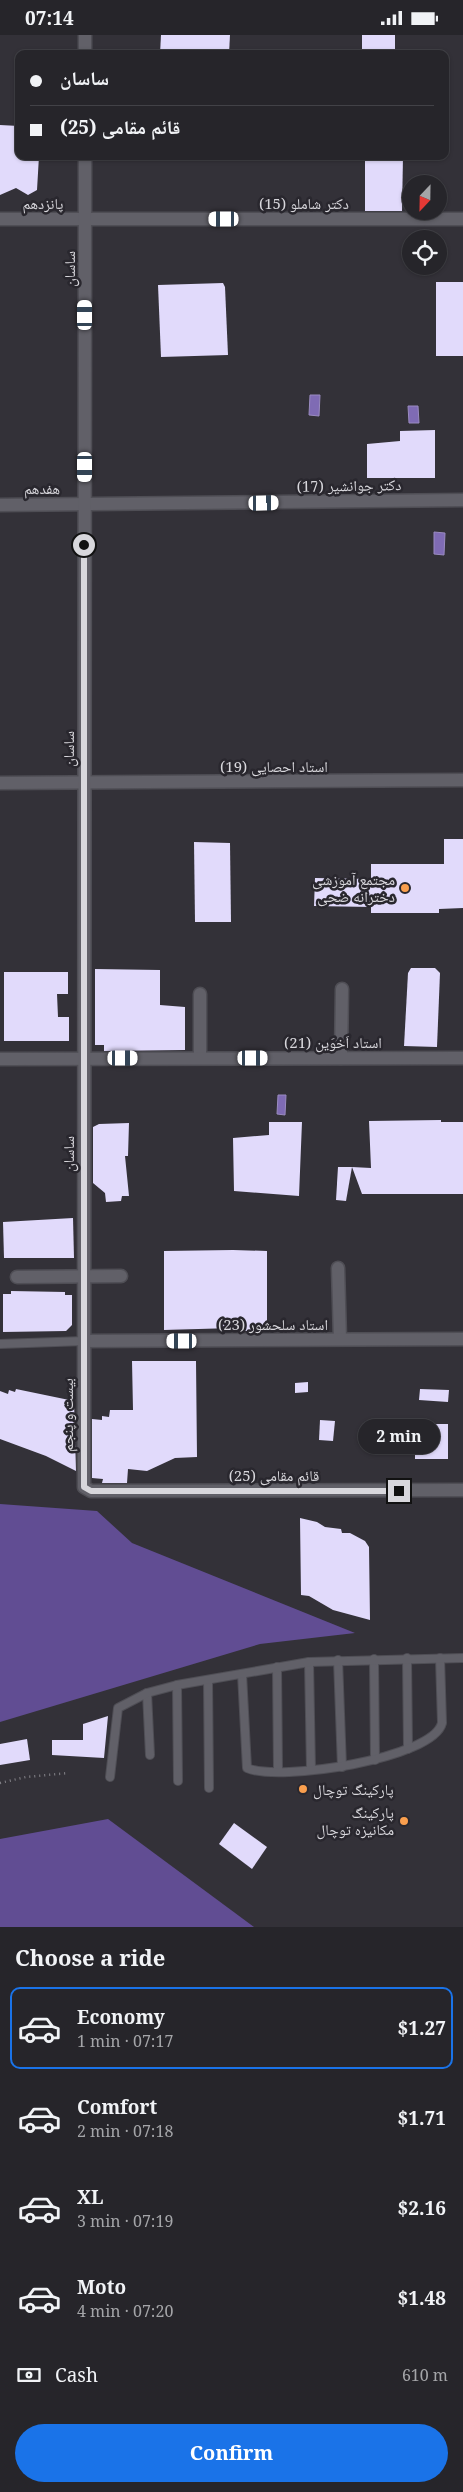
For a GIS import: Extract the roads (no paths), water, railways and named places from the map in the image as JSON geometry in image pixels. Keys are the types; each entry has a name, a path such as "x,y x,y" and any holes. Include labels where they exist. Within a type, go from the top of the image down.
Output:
{"street":[{"path":"85,35 85,50"},
{"name":"ساسان","path":"84,1341 85,160"},
{"name":"پانزدهم","path":"0,219 85,219"},
{"name":"دکتر شاملو (15)","path":"85,219 463,219"},
{"name":"دکتر جوانشیر (17)","path":"84,505 463,500"},
{"name":"هفدهم","path":"0,505 84,505"},
{"name":"استاد احصایی (19)","path":"0,783 463,780"},
{"path":"342,989 342,1058"},
{"path":"200,994 200,1058"},
{"name":"استاد اَخوَين (21)","path":"0,1059 463,1058"},
{"path":"338,1268 340,1339"},
{"path":"17,1277 121,1276"},
{"name":"استاد سلحشور (23)","path":"84,1341 463,1339"},
{"name":"بیست و پنجم","path":"84,1341 84,1484 86,1489"},
{"name":"قائم مقامی (25)","path":"86,1489 91,1491 463,1491"}],"lane":[{"path":"0,1344 84,1341"},
{"path":"407,1658 408,1749"},
{"path":"242,1674 247,1768 278,1771 311,1770 342,1767 375,1760 408,1749 433,1737 440,1730 442,1723 440,1658"},
{"path":"110,1777 118,1708 147,1693 208,1679 309,1662 463,1658"},
{"path":"374,1659 375,1760"},
{"path":"338,1660 342,1767"},
{"path":"309,1662 311,1770"},
{"path":"277,1667 278,1771"},
{"path":"208,1679 209,1787"},
{"path":"177,1685 178,1781"},
{"path":"147,1693 150,1755"}],"place":[{"name":"مجتمع آموزشی دخترانه ضحی","path":"405,888"},
{"name":"پارکینگ توچال","path":"303,1789"},
{"name":"پارکینگ مکانیزه توچال","path":"404,1821"}]}
